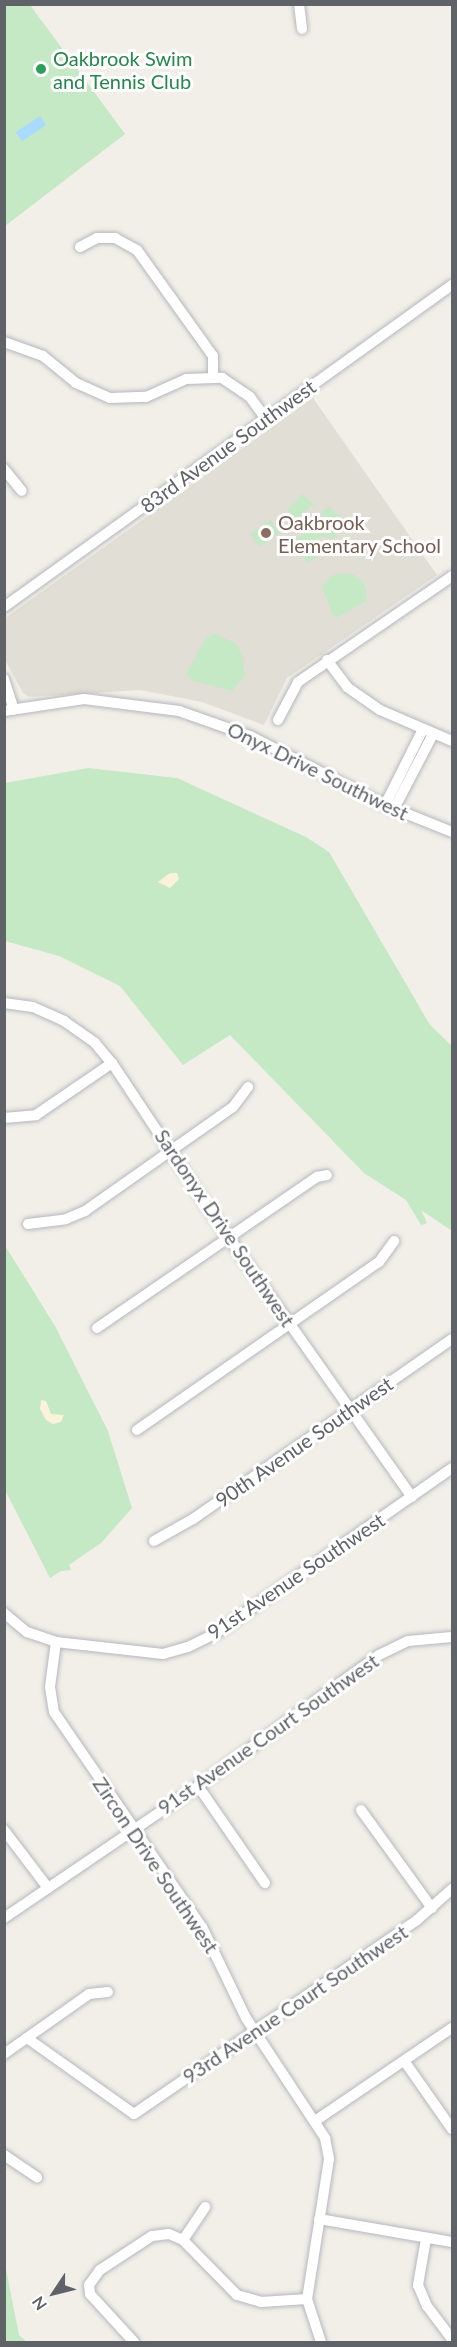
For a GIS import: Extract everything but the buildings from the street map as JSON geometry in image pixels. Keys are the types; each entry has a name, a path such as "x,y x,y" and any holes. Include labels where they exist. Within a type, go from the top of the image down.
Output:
{"street":[{"path":"299,4 302,29"},
{"path":"80,247 97,238 115,238 138,250 213,356 213,377"},
{"name":"83rd Avenue Southwest","path":"4,607 453,285"},
{"path":"4,342 43,356 89,391 117,399 146,397 186,379 213,377 240,388 266,419"},
{"path":"4,469 22,491"},
{"path":"278,720 298,682 453,576"},
{"path":"327,660 355,693 427,733 453,741"},
{"path":"4,679 9,710"},
{"name":"Onyx Drive Southwest","path":"9,710 84,699 180,711 250,736 390,807 453,832"},
{"path":"390,807 427,733"},
{"name":"Sardonyx Drive Southwest","path":"4,1003 33,1008 64,1021 94,1043 112,1063 230,1238 412,1497"},
{"path":"4,1119 36,1115 112,1063"},
{"path":"28,1224 79,1214 233,1107 248,1087"},
{"path":"97,1328 317,1177 327,1175"},
{"path":"137,1430 379,1262 394,1241"},
{"name":"90th Avenue Southwest","path":"154,1541 193,1519 453,1339"},
{"name":"91st Avenue Southwest","path":"56,1642 163,1654 197,1643 453,1468"},
{"path":"4,1614 27,1632 56,1642"},
{"name":"91st Avenue Court Southwest","path":"4,1918 198,1786 393,1647 423,1637 453,1637"},
{"name":"Zircon Drive Southwest","path":"56,1642 50,1687 51,1705 202,1927 255,2032 325,2138 329,2159 307,2299 321,2343"},
{"path":"198,1786 265,1883"},
{"path":"361,1810 432,1908"},
{"path":"4,1830 48,1888"},
{"name":"93rd Avenue Court Southwest","path":"27,2038 134,2114 432,1908 453,1889"},
{"path":"4,2054 89,1994 108,1992"},
{"path":"315,2121 453,2028"},
{"path":"405,2062 453,2129"},
{"path":"4,2155 37,2177"},
{"path":"183,2240 205,2207"},
{"path":"319,2219 453,2242"},
{"path":"134,2343 88,2290 100,2270 147,2238 169,2234 183,2240 237,2295 261,2302 307,2299"},
{"path":"426,2239 418,2285 427,2306 453,2339"}],"shaded area":[{"name":"Oakbrook Elementary School","path":"313,398 437,575 287,678 264,725 202,702 140,690 29,697 23,693 5,660 5,618"}],"green space":[{"name":"Oakbrook Swim and Tennis Club","path":"5,5 30,5 125,134 5,226"},
{"path":"302,494 314,505 294,519 288,510"},
{"path":"329,507 346,520 333,539 322,536 315,540 318,556 307,563 294,539 304,534 304,525 322,520 323,511"},
{"path":"270,520 279,533 260,547 250,534"},
{"path":"341,573 353,574 363,582 367,593 366,601 338,617 333,616 322,587 331,576"},
{"path":"215,634 235,643 242,654 245,676 232,691 191,680 187,673 206,637"},
{"path":"88,768 177,778 306,837 329,852 430,1025 452,1046 452,1231 421,1210 427,1223 421,1225 406,1200 364,1173 230,1035 183,1065 120,986 59,956 5,941 5,783"},
{"path":"4,1244 55,1326 108,1431 132,1508 101,1543 69,1565 71,1570 61,1571 50,1578 5,1490"},
{"path":"4,2259 19,2335 27,2342 5,2342"}],"sand":[{"path":"170,873 177,873 179,879 170,888 158,882"},
{"path":"41,1400 46,1401 51,1414 64,1415 61,1422 53,1424 46,1420 40,1409"}],"water":[{"path":"40,116 46,125 22,141 16,132"}],"place":[{"name":"Oakbrook Swim and Tennis Club","path":"41,69"},
{"name":"Oakbrook Elementary School","path":"266,533"}]}
